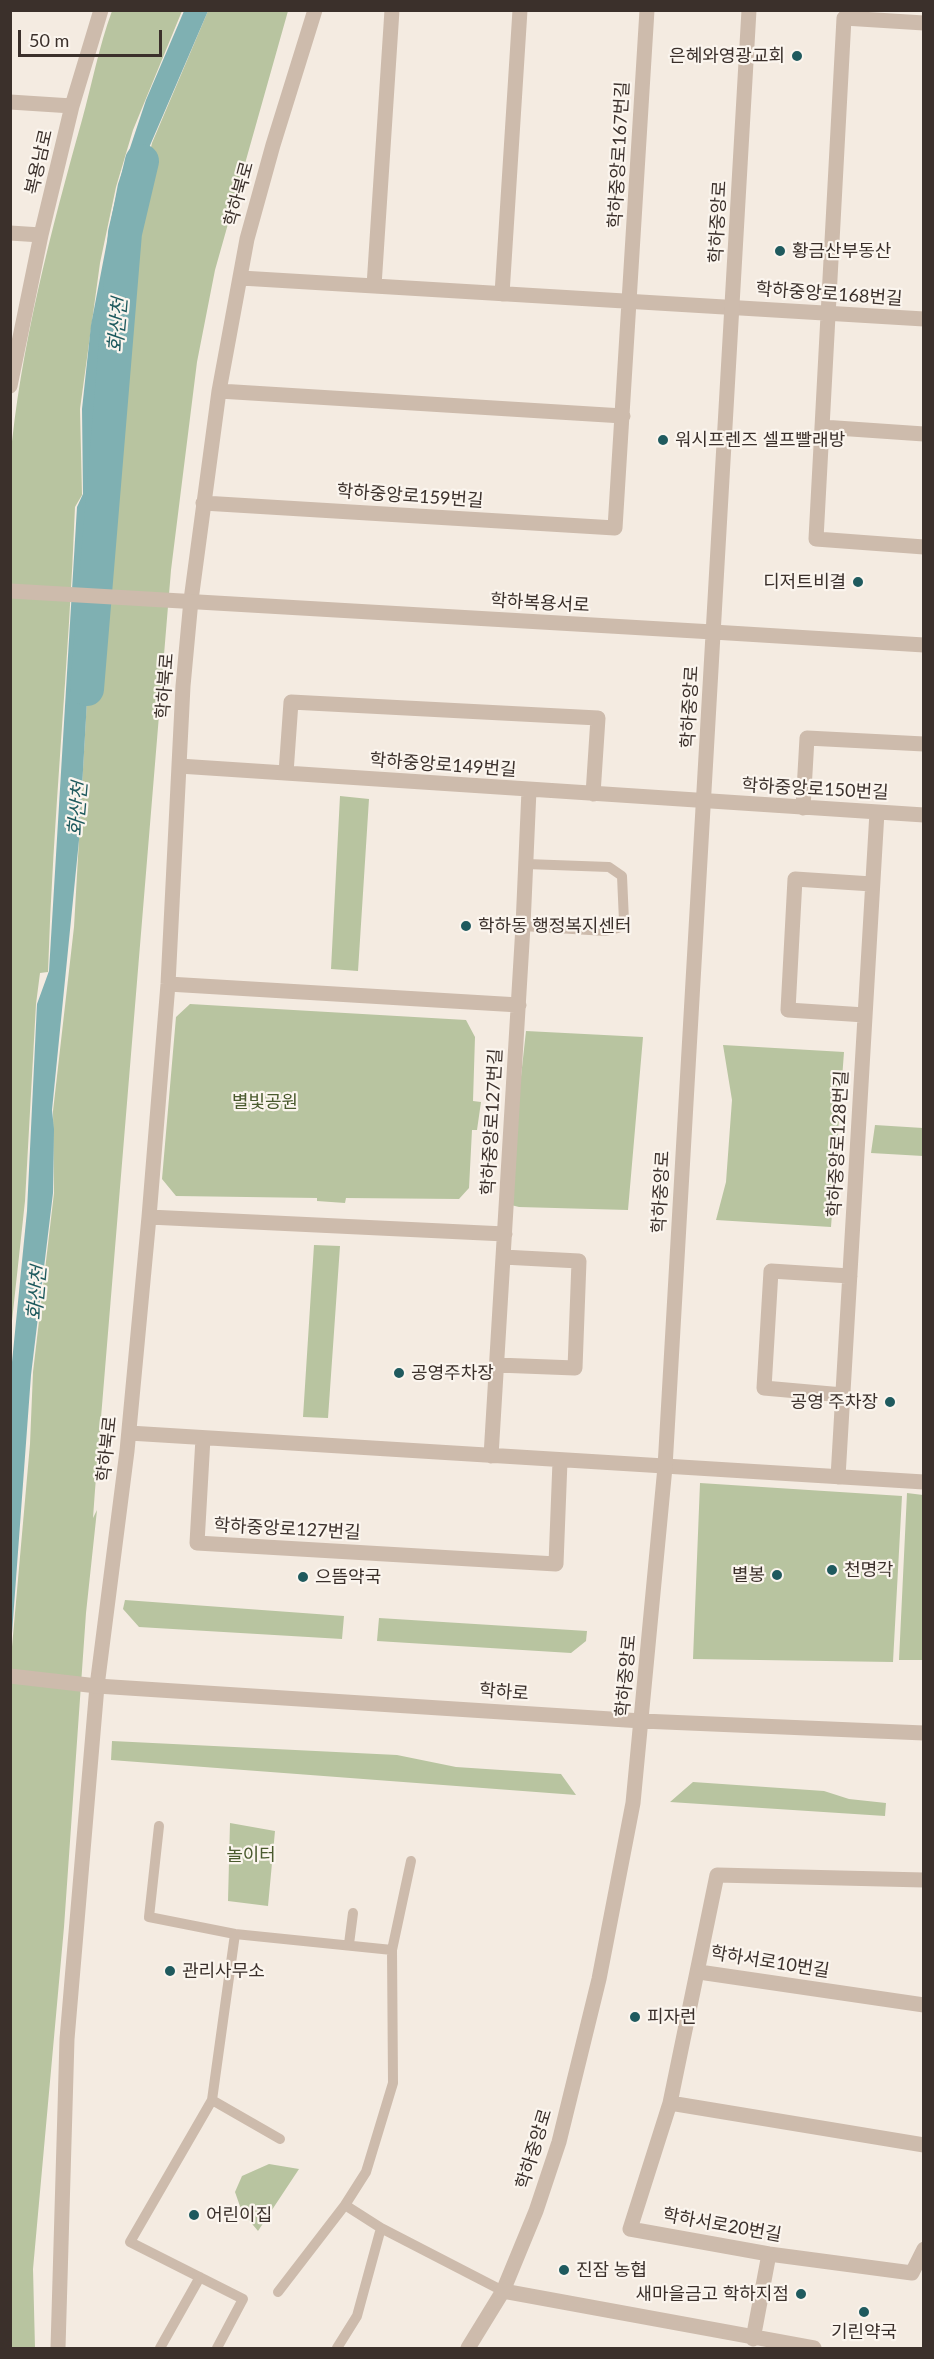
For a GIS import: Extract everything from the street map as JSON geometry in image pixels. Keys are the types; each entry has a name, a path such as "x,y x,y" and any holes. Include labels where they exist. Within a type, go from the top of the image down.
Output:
{"street":[{"name":"복용남로","path":"10,386 12,367 41,235 72,106 101,10"},
{"name":"학하북로","path":"58,2349 68,2039 89,1685 129,1433 168,984 179,766 191,600 219,391 248,239 273,145 315,10"},
{"path":"375,286 392,10"},
{"path":"502,294 520,10"},
{"name":"학하중앙로167번길","path":"615,528 647,10"},
{"name":"학하중앙로","path":"468,2349 503,2291 536,2211 559,2142 599,1979 633,1803 665,1467 749,10"},
{"path":"924,23 844,18 816,539 924,547"},
{"name":"복용남로","path":"10,102 72,106"},
{"path":"10,233 41,235"},
{"path":"241,278 732,307"},
{"name":"학하중앙로168번길","path":"732,307 924,319"},
{"path":"219,391 623,416"},
{"path":"822,427 924,434"},
{"name":"학하중앙로159번길","path":"203,503 615,528"},
{"name":"학하복용서로","path":"10,591 924,645"},
{"path":"286,773 291,702 598,718 593,794"},
{"path":"803,808 807,738 924,744"},
{"name":"학하중앙로149번길","path":"179,766 704,802"},
{"name":"학하중앙로127번길","path":"491,1456 519,1005 529,790"},
{"name":"학하중앙로150번길","path":"704,802 924,815"},
{"name":"학하중앙로128번길","path":"838,1477 877,812"},
{"path":"865,1015 788,1010 795,879 872,884"},
{"path":"168,984 519,1005"},
{"path":"149,1217 505,1234"},
{"path":"497,1365 575,1368 579,1261 503,1257"},
{"path":"843,1395 764,1388 771,1271 850,1276"},
{"path":"129,1433 924,1482"},
{"name":"학하중앙로127번길","path":"203,1438 197,1543 556,1564 560,1461"},
{"name":"학하로","path":"10,1676 89,1685 642,1721 924,1733"},
{"name":"학하서로10번길","path":"924,1880 717,1875 699,1971 924,2005"},
{"name":"학하서로20번길","path":"699,1971 670,2103 630,2229 769,2254 912,2273 924,2249"},
{"path":"670,2103 924,2145"},
{"path":"751,2344 769,2254"},
{"path":"503,2291 751,2344 814,2349"}],"lane":[{"path":"523,926 606,932 618,928 624,921 622,876 616,870 609,867 526,864"},
{"path":"159,1826 149,1917 235,1934 392,1950"},
{"path":"278,2292 345,2205 366,2172 393,2083 392,1950 411,1861"},
{"path":"349,1944 353,1913"},
{"path":"217,2349 243,2299 130,2242 212,2100 235,1934"},
{"path":"212,2100 280,2139"},
{"path":"345,2205 381,2228 503,2291"},
{"path":"337,2349 357,2316 381,2228"},
{"path":"160,2349 200,2277"}],"green space":[{"path":"112,11 182,11 133,130 116,187 100,263 80,409 82,495 75,507 48,972 40,973 36,1004 25,1201 11,1330 10,463 21,376 38,290 99,51"},
{"path":"208,11 288,11 215,270 197,362 171,570 95,1490 93,1518 97,1510 86,1613 64,1927 33,2269 35,2348 11,2348 11,1658 30,1444 33,1372 54,1193 53,1111 74,927 95,559 123,279 124,235 142,185 152,143"},
{"path":"340,796 369,799 358,971 331,969"},
{"name":"별빛공원","path":"190,1004 466,1020 475,1037 473,1101 481,1102 477,1130 472,1130 469,1188 459,1199 346,1198 345,1203 317,1201 317,1198 176,1196 162,1179 176,1017"},
{"path":"526,1031 643,1037 628,1210 519,1207 507,1204"},
{"path":"723,1045 844,1052 831,1227 716,1220 726,1182 732,1100"},
{"path":"875,1125 923,1128 923,1156 871,1153"},
{"path":"314,1245 340,1246 328,1418 303,1417"},
{"path":"700,1483 902,1496 893,1662 693,1659"},
{"path":"907,1493 923,1495 923,1660 899,1660"},
{"path":"125,1600 344,1616 342,1639 139,1627 123,1609"},
{"path":"379,1618 587,1631 586,1641 571,1653 377,1641"},
{"path":"112,1741 397,1755 456,1767 561,1774 576,1795 111,1760"},
{"path":"693,1782 824,1791 849,1799 886,1803 885,1816 670,1802"},
{"name":"놀이터","path":"230,1823 275,1831 268,1906 228,1901"},
{"path":"269,2164 299,2169 258,2231 242,2212 235,2192 242,2176"}],"water":[{"path":"184,11 208,11 148,150 123,236 122,278 95,561 79,840 52,1110 53,1193 31,1375 11,1647 11,1372 27,1211 37,1004 49,971 77,507 83,494 82,409 91,325 118,184 146,100"}],"waterway":[{"name":"화산천","path":"87,689 125,233 142,161"}],"place":[{"name":"은혜와영광교회","path":"797,56"},
{"name":"황금산부동산","path":"780,251"},
{"name":"워시프렌즈 셀프빨래방","path":"663,440"},
{"name":"디저트비결","path":"858,582"},
{"name":"학하동 행정복지센터","path":"466,926"},
{"name":"공영주차장","path":"399,1373"},
{"name":"공영 주차장","path":"890,1402"},
{"name":"천명각","path":"832,1570"},
{"name":"별봉","path":"777,1575"},
{"name":"으뜸약국","path":"303,1577"},
{"name":"관리사무소","path":"170,1971"},
{"name":"피자런","path":"635,2017"},
{"name":"어린이집","path":"194,2215"},
{"name":"진잠 농협","path":"564,2270"},
{"name":"새마을금고 학하지점","path":"801,2294"},
{"name":"기린약국","path":"864,2312"}]}
